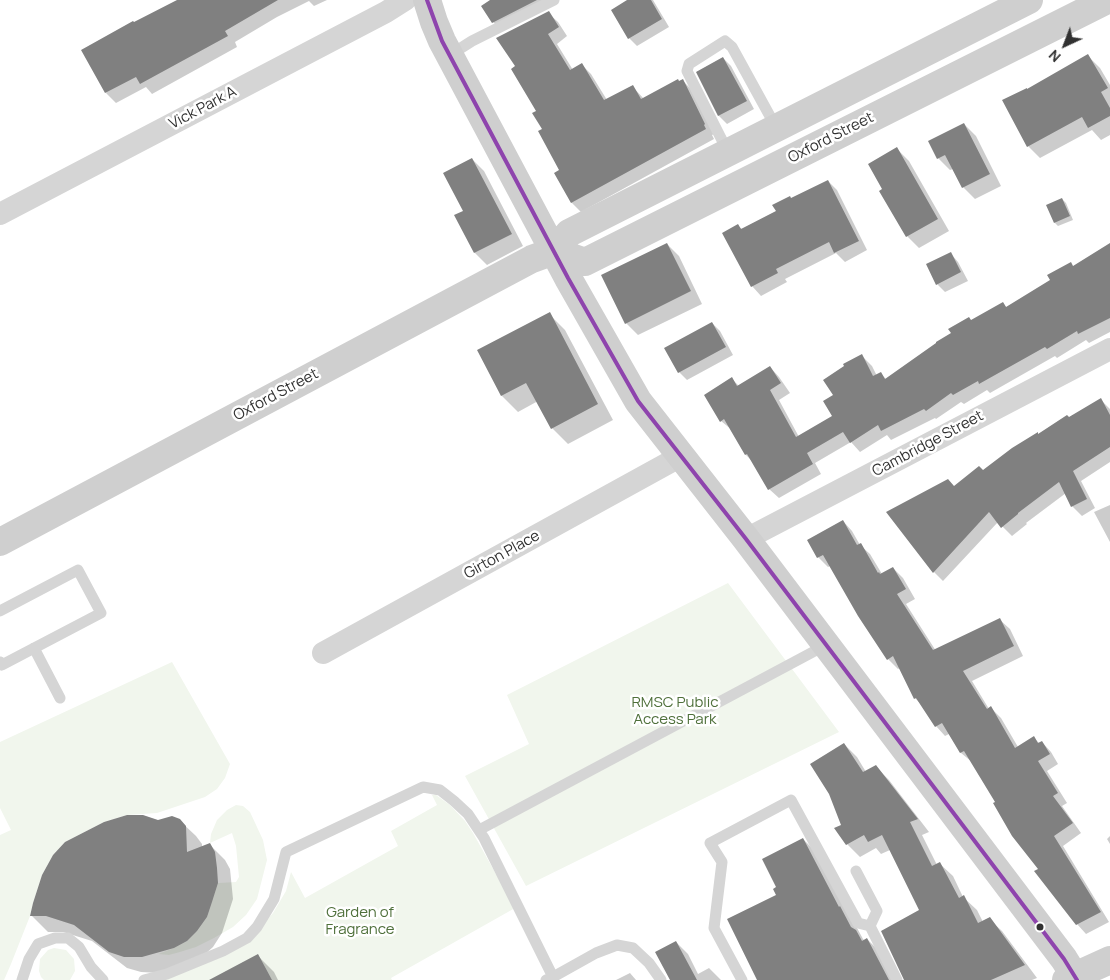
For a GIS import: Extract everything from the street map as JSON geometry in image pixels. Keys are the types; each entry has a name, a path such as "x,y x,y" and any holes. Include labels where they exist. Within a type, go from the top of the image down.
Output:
{"street":[{"name":"Vick Park A","path":"0,214 378,17 405,0"},
{"path":"427,0 434,22 450,55 554,251 630,387 648,414 826,645 1073,979 1110,960"},
{"name":"Oxford Street","path":"0,542 532,259 554,251 569,233 1029,0"},
{"name":"Oxford Street","path":"554,251 585,262 1108,0"},
{"name":"Cambridge Street","path":"746,539 1108,353"},
{"name":"Girton Place","path":"324,653 681,456"}],"lane":[{"path":"450,55 472,41 554,0"},
{"path":"729,153 687,72 689,64 725,41 732,46 777,129"},
{"path":"0,611 78,570 101,613 2,665 0,662"},
{"path":"479,830 826,645"},
{"path":"34,648 60,698"},
{"path":"144,980 167,974 223,952 247,938 257,928 274,900 286,852 423,787 440,790 468,814 479,830 549,978 596,953 617,945 633,948 649,963 661,980"},
{"path":"742,980 714,928 722,862 710,843 791,800 858,923 870,926 897,980"},
{"path":"856,871 878,911 870,926"},
{"path":"22,980 29,959 38,944 55,938 68,938 79,947 91,967 103,980"}],"green space":[{"name":"RMSC Public Access Park","path":"728,583 839,732 526,886 465,776 529,744 507,695"},
{"path":"172,662 230,764 225,778 217,789 205,797 157,813 127,815 104,822 65,842 53,855 42,875 30,916 11,964 4,980 0,980 0,835 11,830 0,808 0,742"},
{"name":"Garden of Fragrance","path":"432,795 436,795 450,805 465,821 515,908 391,978 392,980 157,980 248,941 273,913 286,891 291,872 305,898 398,846 391,831 437,805"},
{"path":"236,805 243,806 250,812 263,840 267,860 257,899 246,915 233,927 214,938 180,952 169,955 158,954 187,941 207,917 218,883 236,882 239,877 236,846 232,833 210,843 211,834 217,820 227,810"},
{"path":"54,948 66,950 74,959 75,971 70,980 44,980 41,977 39,971 40,959 48,950"}],"building":[{"path":"177,0 278,0 225,31 228,36 140,84 136,77 105,93 81,50 133,21"},
{"path":"490,0 537,0 492,23 481,6"},
{"path":"627,0 651,0 662,19 628,39 611,10"},
{"path":"549,11 559,27 548,34 570,70 582,63 604,100 633,85 641,99 678,79 679,81 683,79 706,129 571,203 554,173 559,170 538,131 542,129 532,113 536,111 511,69 515,66 496,38"},
{"path":"1088,54 1108,88 1101,92 1110,108 1110,116 1088,128 1082,117 1027,147 1002,100 1027,89"},
{"path":"723,57 747,101 718,116 696,72"},
{"path":"964,123 990,174 962,188 945,155 937,159 928,141"},
{"path":"897,147 938,219 906,237 879,191 882,189 868,164"},
{"path":"472,158 512,234 474,253 454,215 463,211 443,173"},
{"path":"828,180 859,241 834,253 829,242 776,269 778,273 751,287 722,233 738,224 741,229 776,211 772,205"},
{"path":"1062,198 1070,216 1054,223 1046,205"},
{"path":"667,243 691,291 625,324 601,275"},
{"path":"1110,243 1110,318 1078,334 1077,331 1047,349 1045,347 979,384 978,381 953,395 951,393 926,411 924,409 881,431 878,425 850,443 843,432 807,453 813,464 768,490 724,419 720,422 704,395 732,377 737,386 770,366 781,383 770,390 796,437 832,416 823,401 833,395 823,380 844,366 843,364 862,354 873,376 881,372 885,379 951,333 948,329 969,317 971,320 1003,302 1006,307 1050,280 1047,275 1071,262 1073,266"},
{"path":"951,252 961,272 936,285 926,264"},
{"path":"550,312 598,404 551,429 526,383 501,396 477,350"},
{"path":"712,322 726,347 678,373 664,348"},
{"path":"1101,398 1110,415 1110,447 1073,471 1087,499 1071,507 1059,482 1001,528 989,512 933,573 886,512 948,479 954,486 979,466 983,470 1012,448 1038,432 1038,434 1067,415 1069,417"},
{"path":"843,520 857,545 861,543 878,573 880,574 893,567 906,589 897,594 933,650 1000,618 1014,646 963,671 987,709 991,706 1015,748 1034,736 1038,743 1042,741 1050,754 1038,761 1058,793 1053,796 1073,823 1054,836 1101,912 1076,925 1034,871 1038,869 1012,836 993,803 995,802 964,751 960,753 942,723 935,727 916,698 914,699 893,656 887,660 858,616 823,555 817,558 807,540"},
{"path":"844,743 863,772 876,765 918,819 910,822 932,866 940,862 959,898 964,895 978,923 990,917 1025,965 991,980 904,980 881,931 919,910 882,835 868,842 864,835 846,845 834,828 841,825 829,794 810,764"},
{"path":"127,815 143,815 158,820 172,816 180,819 186,826 187,852 210,843 215,852 217,868 218,883 212,902 207,917 197,931 187,941 174,948 142,957 124,957 109,952 74,925 46,916 30,916 42,875 53,855 65,842 104,822"},
{"path":"803,838 851,927 856,930 862,941 867,938 889,980 757,980 727,919 776,895 773,889 776,887 762,859"},
{"path":"676,941 697,980 670,980 655,952"},
{"path":"258,954 272,980 209,980"}],"transit line":[{"path":"427,0 442,41 568,278 638,401 746,539 1064,959 1077,980"}]}
